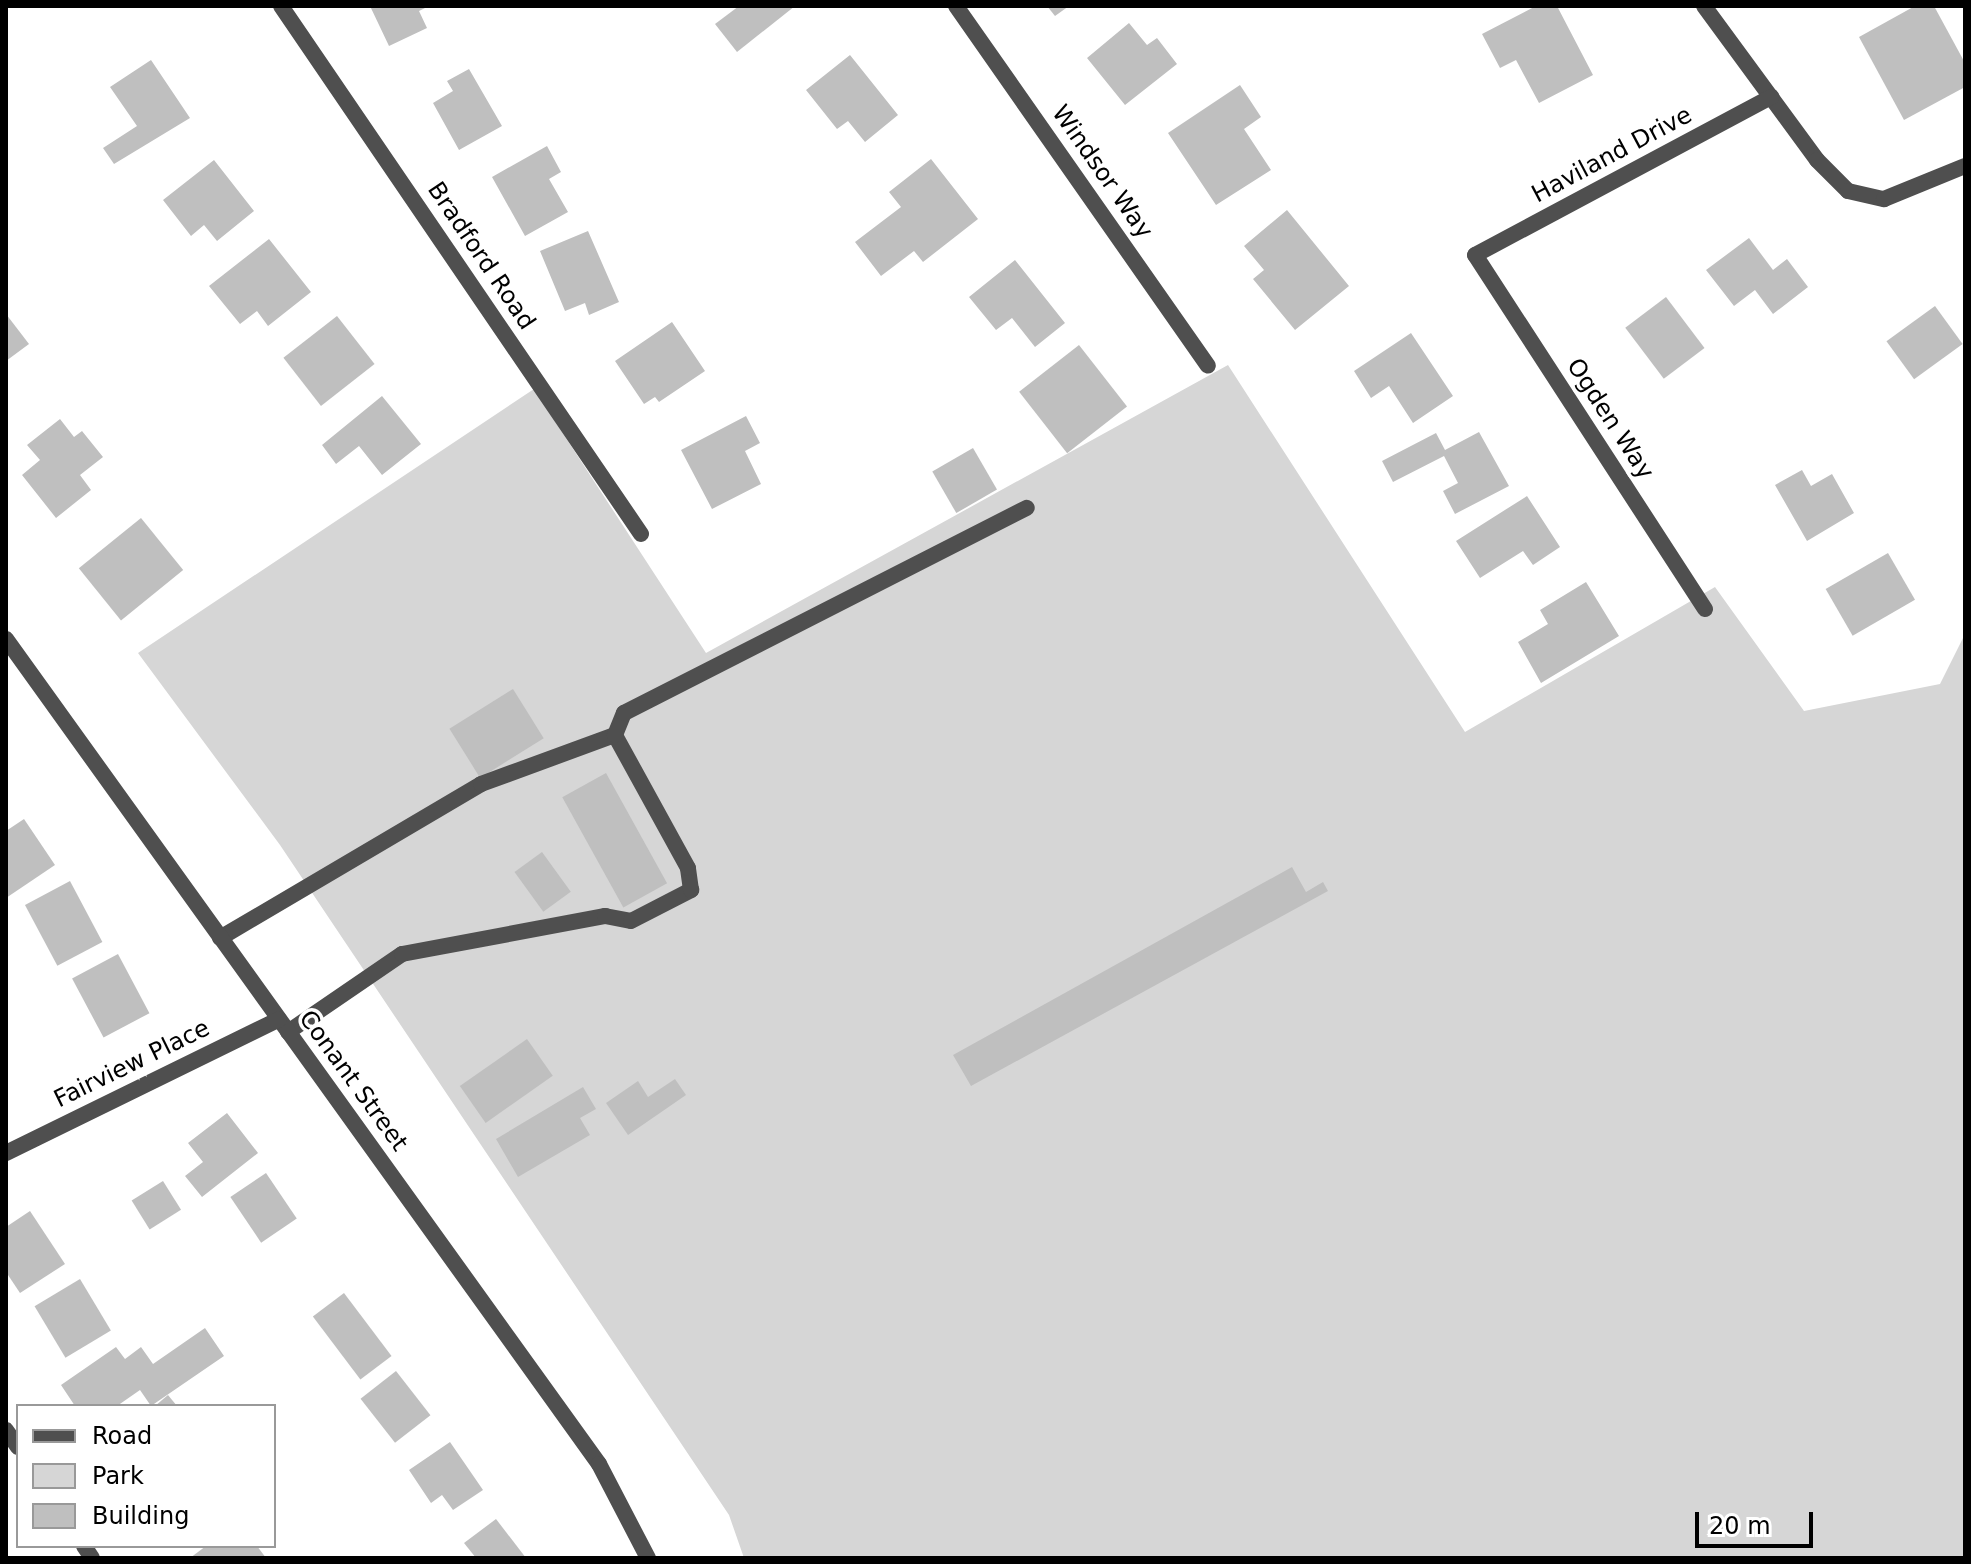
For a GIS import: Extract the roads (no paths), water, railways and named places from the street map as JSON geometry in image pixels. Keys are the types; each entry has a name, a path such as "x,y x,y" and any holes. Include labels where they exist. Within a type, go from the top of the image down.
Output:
{"street":[{"name":"Bradford Road","path":"281,6 641,534"},
{"name":"Windsor Way","path":"956,6 1208,366"},
{"path":"1704,6 1817,160 1848,191 1884,199 1965,166"},
{"name":"Haviland Drive","path":"1475,255 1771,97"},
{"name":"Ogden Way","path":"1475,255 1705,609"},
{"path":"220,938 481,784 615,735 624,713 1027,508"},
{"name":"Conant Street","path":"6,639 599,1464 648,1558"},
{"name":"Fairview Place","path":"6,1153 284,1026 402,954 605,916 631,921 691,890 688,868 615,735"}]}
